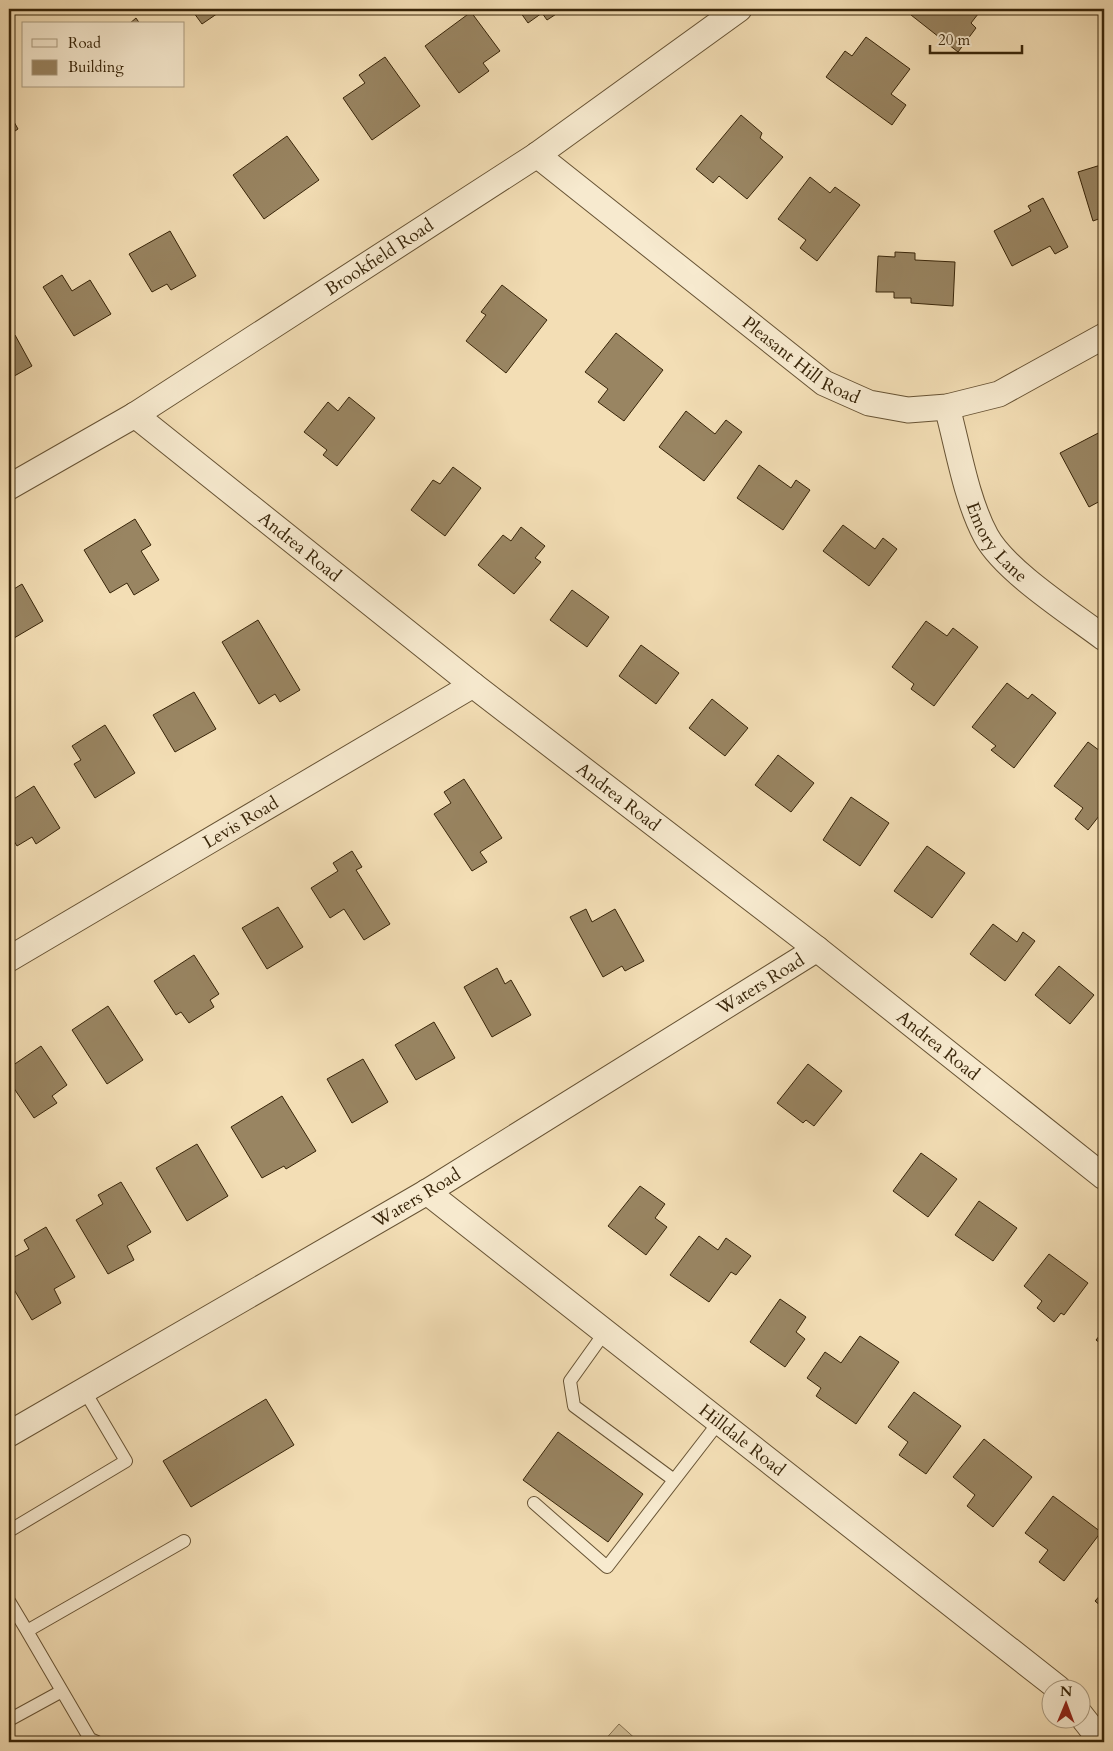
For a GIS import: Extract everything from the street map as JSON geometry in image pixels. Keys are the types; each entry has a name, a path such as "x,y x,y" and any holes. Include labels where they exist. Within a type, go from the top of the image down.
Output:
{"street":[{"name":"Brookfield Road","path":"9,487 135,415 538,155 739,9"},
{"name":"Pleasant Hill Road","path":"538,155 824,383 869,403 908,410 947,407 999,394 1104,336"},
{"name":"Emory Lane","path":"947,407 972,500 986,536 1005,561 1104,638"},
{"name":"Andrea Road","path":"135,415 473,685 817,949 1104,1177"},
{"name":"Levis Road","path":"9,959 473,685"},
{"name":"Waters Road","path":"9,1434 427,1192 817,949"},
{"name":"Hilldale Road","path":"427,1192 1045,1678"},
{"path":"1090,1727 1102,1742"}],"lane":[{"path":"605,1332 570,1381 574,1406 674,1480"},
{"path":"9,1531 126,1462 84,1390"},
{"path":"534,1503 607,1567 719,1422"},
{"path":"27,1631 184,1541"},
{"path":"9,1600 90,1739 97,1742"},
{"path":"9,1720 62,1691"}],"shaded area":[{"path":"619,1724 639,1742 603,1742"}],"building":[{"path":"191,9 224,9 202,24"},
{"path":"518,9 564,9 547,20 542,13 528,23"},
{"path":"916,9 982,9 971,23 976,28 958,52 911,15"},
{"path":"471,12 500,51 483,63 489,71 459,93 425,46"},
{"path":"866,37 910,69 891,94 906,105 892,125 826,77 845,51 852,56"},
{"path":"385,57 420,106 372,140 343,98 365,83 359,75"},
{"path":"9,113 18,129 9,135"},
{"path":"741,115 762,133 760,138 783,157 747,199 719,176 713,183 696,169"},
{"path":"287,136 319,180 264,219 233,175"},
{"path":"1104,164 1104,217 1093,221 1078,172"},
{"path":"810,177 830,193 835,187 860,205 817,261 800,248 806,240 778,219"},
{"path":"1043,198 1068,247 1055,254 1050,246 1012,266 994,231 1031,211 1028,206"},
{"path":"170,231 196,276 171,290 167,284 152,292 129,254"},
{"path":"895,252 915,253 915,260 955,262 953,306 911,303 911,298 894,298 894,292 876,292 878,256 895,257"},
{"path":"62,275 72,291 90,280 111,314 74,336 43,287"},
{"path":"502,285 547,320 506,373 466,341 486,315 481,312"},
{"path":"616,333 663,370 624,421 598,402 608,389 585,372"},
{"path":"15,335 32,366 9,379 9,339"},
{"path":"349,397 375,418 337,466 323,455 327,450 304,432 328,402 338,411"},
{"path":"686,411 715,434 726,420 742,432 704,481 659,447"},
{"path":"1104,430 1104,499 1089,507 1060,453"},
{"path":"759,465 791,488 796,480 810,490 783,530 737,498"},
{"path":"453,467 481,488 445,536 411,510 433,480 440,484"},
{"path":"135,519 151,545 141,551 159,580 134,595 127,583 110,593 84,550"},
{"path":"843,525 875,549 883,538 897,549 869,586 823,551"},
{"path":"521,527 545,546 535,558 541,562 514,594 478,565 503,535 511,541"},
{"path":"22,584 43,621 9,641 9,592"},
{"path":"572,590 609,617 587,647 550,620"},
{"path":"258,620 300,690 280,702 275,694 259,704 222,642"},
{"path":"926,621 947,636 953,628 978,647 934,706 911,689 914,684 892,667"},
{"path":"641,645 679,673 656,704 619,676"},
{"path":"1007,683 1028,699 1032,694 1056,713 1014,768 991,750 996,746 972,727"},
{"path":"194,692 216,729 175,752 153,715"},
{"path":"712,699 748,728 725,756 689,728"},
{"path":"105,725 135,773 95,798 74,764 81,760 72,746"},
{"path":"1088,742 1104,754 1104,819 1099,816 1088,830 1075,819 1083,808 1054,786"},
{"path":"778,755 814,783 791,812 755,785"},
{"path":"464,779 502,838 480,852 487,862 472,871 434,814 451,803 444,792"},
{"path":"34,786 60,828 36,844 32,837 17,846 9,833 9,802"},
{"path":"851,797 889,823 860,866 823,840"},
{"path":"927,846 965,873 932,918 894,891"},
{"path":"352,851 362,867 356,870 390,924 364,940 344,909 330,918 311,888 338,871 333,863"},
{"path":"278,907 303,947 267,969 242,928"},
{"path":"586,909 592,922 615,909 644,961 625,971 622,966 603,977 570,917"},
{"path":"993,924 1017,942 1023,932 1035,941 1005,981 970,954"},
{"path":"194,955 219,994 210,1000 214,1007 189,1023 181,1012 176,1015 154,981"},
{"path":"1059,966 1094,995 1070,1024 1035,995"},
{"path":"497,968 505,984 511,980 531,1015 492,1037 464,987"},
{"path":"108,1006 143,1060 107,1084 72,1030"},
{"path":"434,1022 455,1058 416,1080 395,1045"},
{"path":"1104,1036 1104,1048 1099,1043"},
{"path":"41,1046 67,1085 52,1096 57,1103 34,1118 9,1081 9,1068"},
{"path":"363,1059 388,1102 352,1123 327,1079"},
{"path":"808,1064 842,1091 814,1126 806,1120 803,1123 777,1103"},
{"path":"282,1096 316,1151 286,1169 284,1166 262,1178 231,1127"},
{"path":"197,1144 228,1196 187,1221 156,1168"},
{"path":"921,1153 957,1179 928,1217 893,1191"},
{"path":"121,1182 151,1232 127,1246 134,1260 108,1274 76,1220 103,1204 98,1195"},
{"path":"640,1186 665,1204 655,1218 667,1227 646,1255 608,1226"},
{"path":"979,1201 1017,1228 993,1261 955,1235"},
{"path":"46,1227 75,1277 54,1289 61,1303 32,1320 9,1281 9,1260 29,1249 24,1240"},
{"path":"699,1236 718,1250 726,1238 751,1256 736,1275 731,1272 709,1302 670,1275"},
{"path":"1049,1254 1088,1283 1064,1315 1061,1313 1054,1322 1037,1308 1042,1301 1024,1286"},
{"path":"780,1299 806,1317 796,1332 805,1339 785,1367 750,1342"},
{"path":"1104,1330 1104,1346 1096,1340"},
{"path":"860,1336 899,1362 856,1424 816,1396 821,1388 807,1378 825,1352 841,1363"},
{"path":"914,1392 961,1426 926,1474 899,1455 908,1442 888,1427"},
{"path":"266,1399 294,1445 191,1507 163,1461"},
{"path":"558,1432 643,1494 608,1542 523,1480"},
{"path":"984,1439 1032,1477 993,1527 967,1506 975,1495 953,1477"},
{"path":"1053,1496 1101,1532 1064,1581 1039,1562 1048,1550 1025,1533"},
{"path":"1104,1591 1104,1609 1095,1601"}]}
